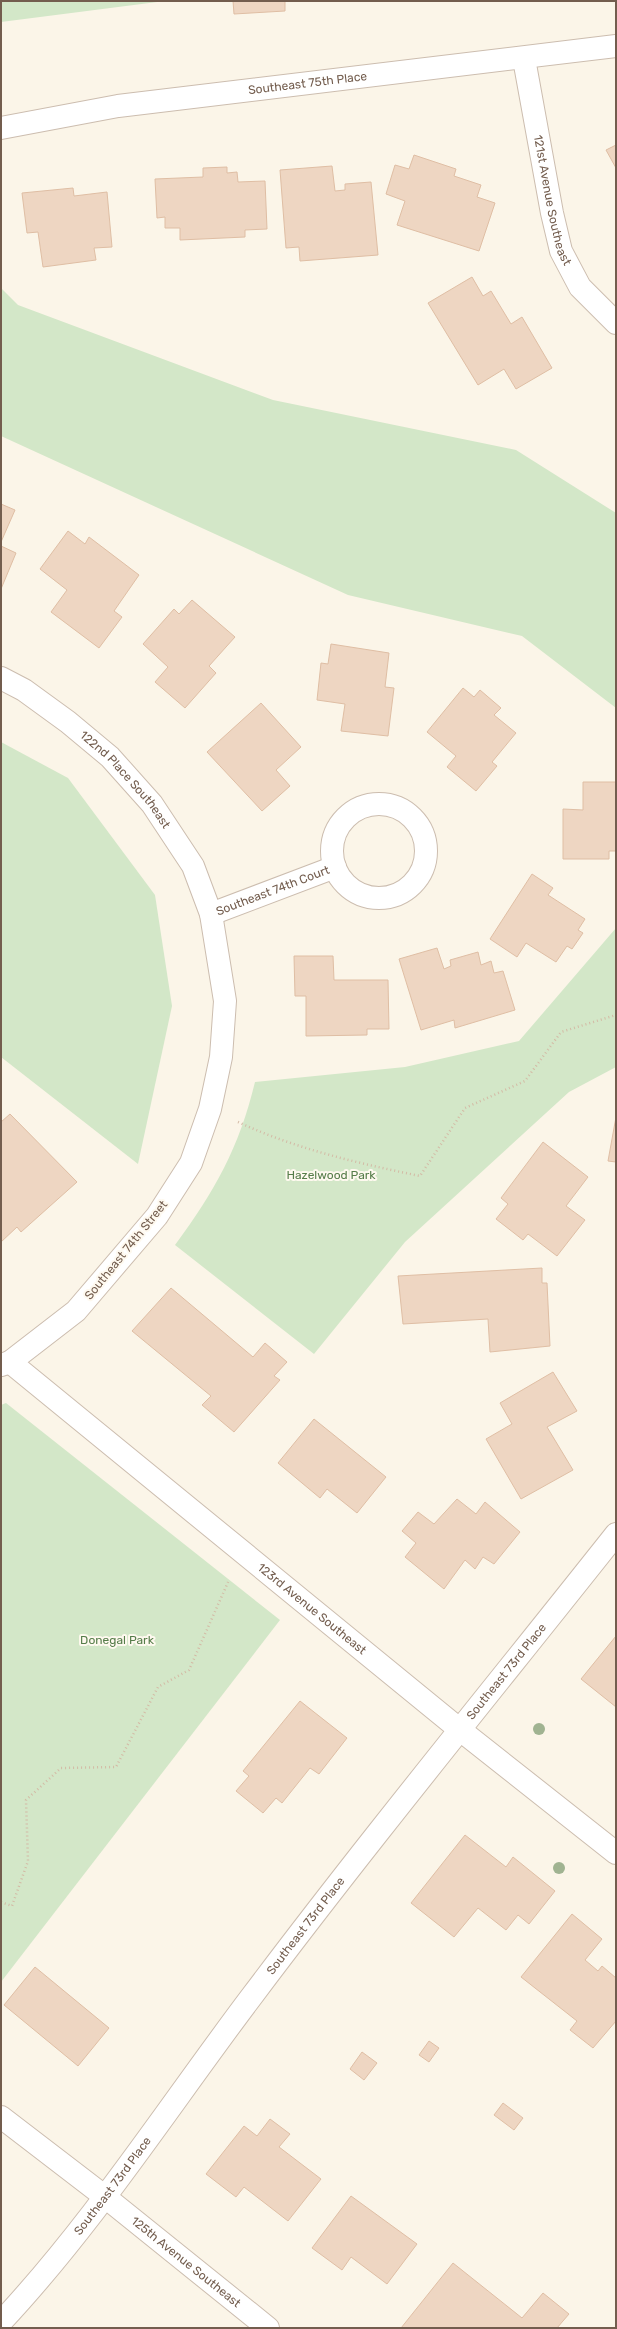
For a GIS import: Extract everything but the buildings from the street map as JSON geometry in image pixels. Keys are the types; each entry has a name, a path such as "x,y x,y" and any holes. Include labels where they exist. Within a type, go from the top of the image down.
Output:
{"street":[{"name":"Southeast 75th Place","path":"1,128 118,106 524,59 616,46"},
{"name":"121st Avenue Southeast","path":"524,59 552,213 561,251 580,287 616,323"},
{"name":"122nd Place Southeast","path":"1,678 24,690 68,722 110,757 152,804 193,866 211,914"},
{"name":"Southeast 74th Court","path":"372,804 388,805 403,810 416,821 424,835 427,850 425,864 419,878 408,889 395,896 381,898 366,896 353,890 342,880 335,867 332,851 335,835 343,820 356,810 372,804"},
{"name":"Southeast 74th Court","path":"211,914 335,867"},
{"name":"Southeast 74th Street","path":"6,1363 76,1311 157,1216 191,1163 210,1109 221,1057 225,1001 211,914"},
{"name":"123rd Avenue Southeast","path":"6,1363 260,1566 459,1729 616,1853"},
{"name":"Southeast 73rd Place","path":"1,2322 25,2296 104,2196 253,1994 459,1729 616,1534"},
{"name":"125th Avenue Southeast","path":"1,2117 104,2196 268,2328"}],"path":[{"path":"210,1109 274,1138 334,1158 420,1176 465,1108 525,1082 561,1032 616,1014"},
{"path":"1,1902 12,1906 28,1861 26,1800 61,1768 116,1767 158,1687 189,1670 229,1580 260,1566"}],"green space":[{"path":"1,1 165,1 1,22"},
{"path":"1,288 18,305 273,400 516,450 616,513 616,708 522,636 348,595 1,436"},
{"path":"1,742 68,778 155,895 172,1006 138,1164 1,1057"},
{"name":"Hazelwood Park","path":"616,928 616,1067 569,1092 405,1242 314,1354 175,1245 202,1206 224,1168 249,1106 255,1082 405,1067 519,1041"},
{"name":"Donegal Park","path":"6,1403 280,1620 1,1982 1,1405"}]}
